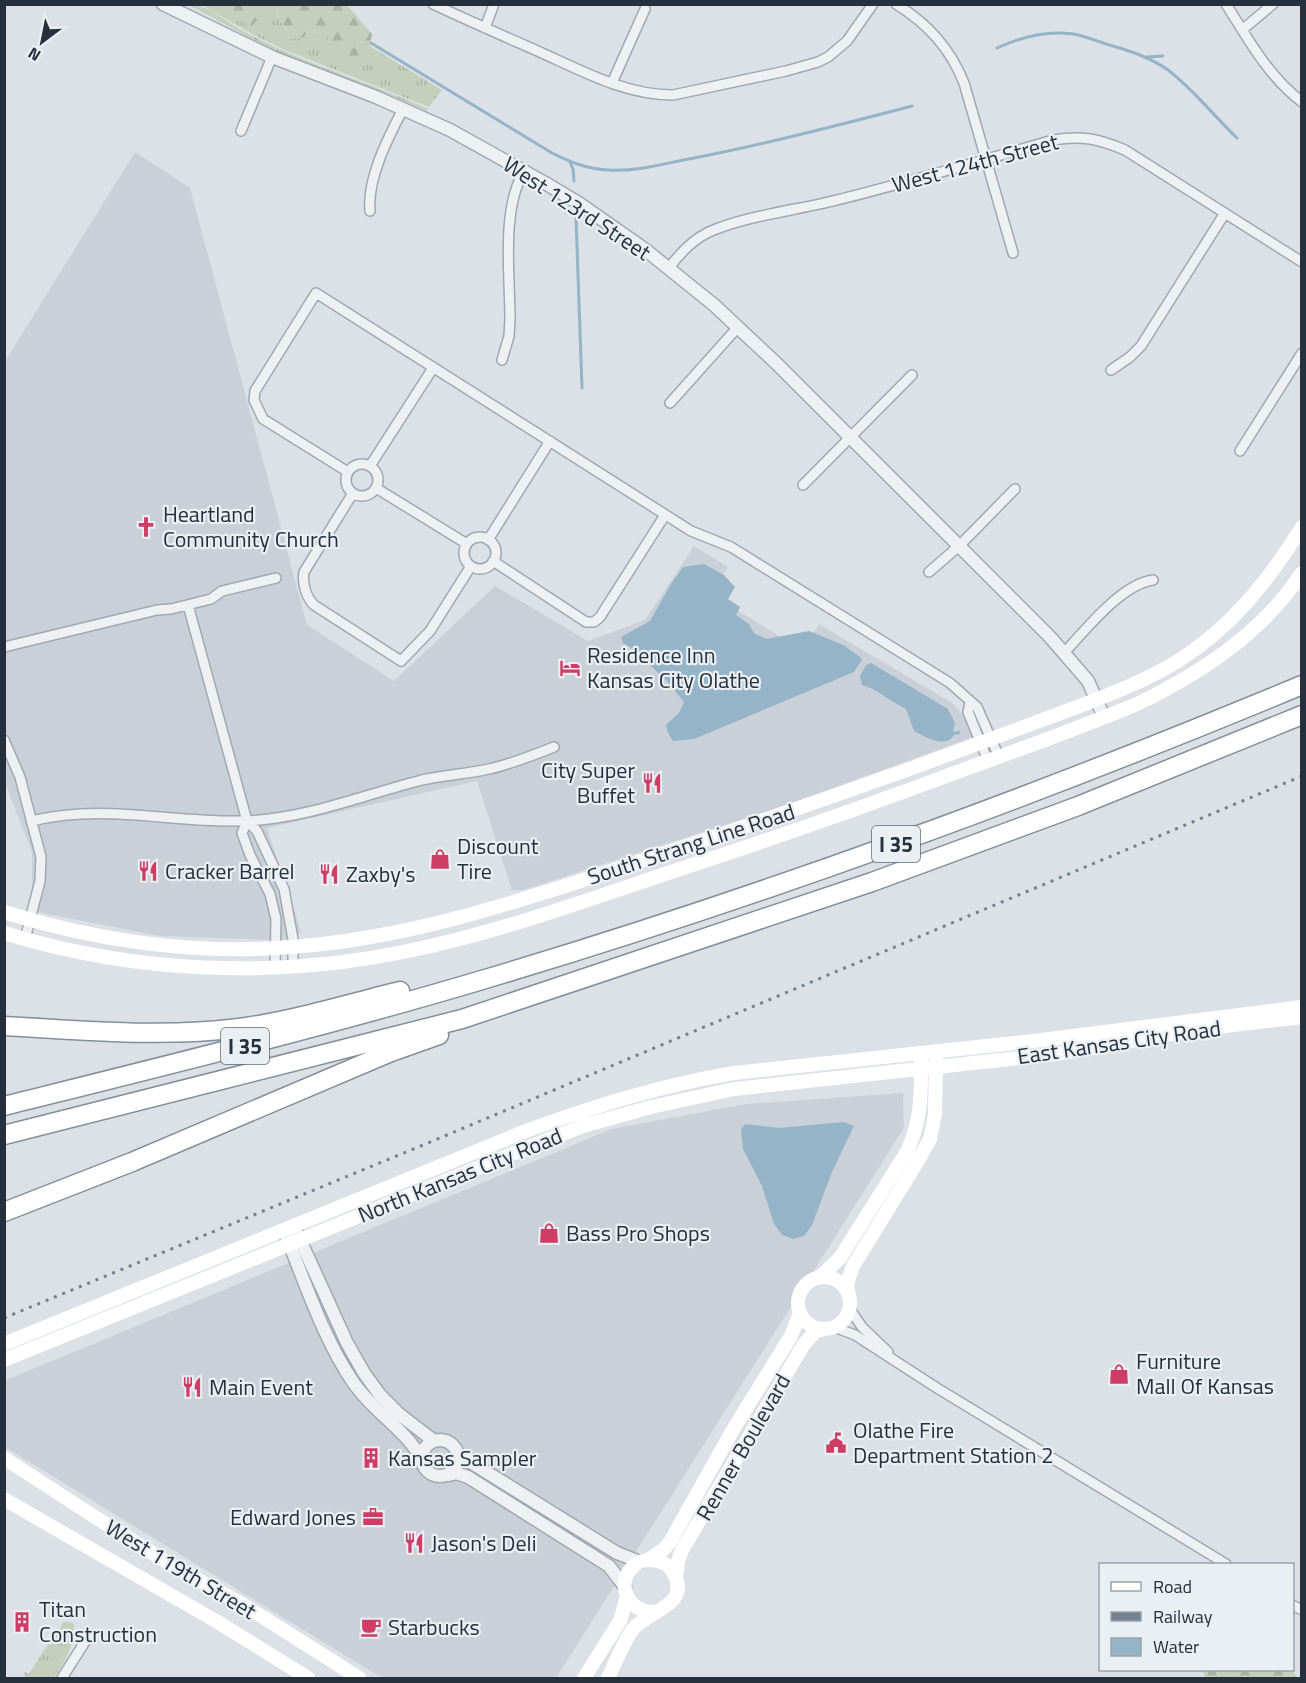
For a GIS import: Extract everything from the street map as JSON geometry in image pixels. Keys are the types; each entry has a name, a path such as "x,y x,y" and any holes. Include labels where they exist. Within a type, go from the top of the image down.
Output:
{"highway":[{"name":"I 35","path":"4,1106 221,1052 483,979 752,894 888,847 1079,776 1302,685"},
{"name":"I 35","path":"4,1135 462,1019 872,882 1078,806 1302,715"},
{"path":"4,1026 133,1033 226,1029 274,1023 464,975 483,979"},
{"path":"4,1212 132,1162 391,1052 449,1031 462,1019"}],"main road":[{"name":"South Strang Line Road","path":"4,912 29,920 110,938 228,949 275,948 370,939 406,932 525,899 781,816 1097,699 1155,674 1222,627 1261,589 1302,527"},
{"name":"South Strang Line Road","path":"4,933 121,960 233,969 373,958 453,941 787,834 1137,704 1179,682 1234,646 1264,619 1302,573"},
{"name":"East Kansas City Road","path":"936,1050 1033,1041 1302,1007"},
{"name":"East Kansas City Road","path":"936,1067 1056,1054 1199,1029 1302,1017"},
{"name":"North Kansas City Road","path":"4,1344 531,1129 614,1100 687,1081 734,1073 936,1050"},
{"path":"921,1051 920,1113 908,1150 840,1258 821,1276 807,1282 802,1288 798,1304 800,1313 810,1325 830,1328 846,1316 849,1302 847,1284 853,1266 930,1139 936,1114 936,1050"},
{"name":"North Kansas City Road","path":"4,1360 39,1348 294,1241 583,1126 651,1107 734,1089 936,1067"},
{"path":"821,1276 836,1279 847,1289 849,1302"},
{"name":"Renner Boulevard","path":"644,1561 664,1549 670,1542 734,1428 791,1336 800,1313"},
{"name":"Renner Boulevard","path":"676,1577 682,1550 804,1344 816,1331 830,1328"},
{"name":"West 119th Street","path":"4,1458 136,1542 359,1678"},
{"name":"West 119th Street","path":"4,1499 216,1621 308,1678"},
{"path":"584,1678 620,1621 629,1572 644,1561 664,1564 676,1577 677,1586 674,1599 668,1607 655,1612 633,1629 608,1678"},
{"path":"626,1591 631,1603 638,1609 655,1612"}],"street":[{"name":"West 123rd Street","path":"163,4 272,57 450,130 580,204 669,268 738,327 1064,652 1088,681 1104,717"},
{"path":"433,4 612,83 643,93 673,95 806,66 828,57 847,41 873,4"},
{"path":"485,28 494,4"},
{"path":"896,4 921,21 939,39 956,63 1012,253"},
{"path":"1226,4 1263,63 1302,102"},
{"path":"1242,30 1273,4"},
{"path":"612,83 645,9"},
{"path":"241,131 272,57"},
{"path":"369,211 368,199 374,176 403,109"},
{"name":"West 124th Street","path":"669,268 684,249 694,241 709,232 731,224 837,200 1066,138 1091,138 1125,150 1302,262"},
{"path":"502,360 509,336 510,318 510,211 516,188 524,171"},
{"path":"1111,369 1130,357 1141,346 1225,213"},
{"path":"348,472 263,418 254,400 255,391 316,293 691,531 731,547 950,683 977,707 993,759"},
{"path":"670,403 738,327"},
{"path":"1240,451 1302,353"},
{"path":"370,466 433,368"},
{"path":"802,485 912,375"},
{"path":"488,540 550,441"},
{"path":"355,465 370,466 378,478 376,488 365,496 353,493 346,482 348,472 355,465"},
{"path":"376,488 467,544"},
{"path":"929,572 959,546 1015,489"},
{"path":"353,493 304,572 303,579 309,599 314,605 401,661 430,631 471,566"},
{"path":"493,561 586,622 594,622 600,617 665,515"},
{"path":"477,538 488,540 492,543 495,552 493,561 486,568 476,569 467,563 464,554 467,544 477,538"},
{"path":"4,647 157,610 188,605 211,599 222,591 276,578"},
{"path":"1064,652 1119,597 1141,581 1153,580"},
{"path":"188,605 247,821 256,831 284,889 290,918 293,966"},
{"path":"4,740 20,777 41,857 40,882 25,939"},
{"path":"31,821 59,814 87,812 118,812 213,821 247,821 306,813 422,780 509,764 554,747"},
{"path":"247,821 242,833 250,855 270,894 276,919 276,967"},
{"path":"289,1228 326,1330 352,1382 371,1405 409,1439 427,1471 437,1477 456,1473 468,1477 609,1566 626,1591"},
{"path":"294,1241 364,1373 380,1395 399,1414 434,1441 447,1441 452,1444 459,1455 617,1553 644,1561"},
{"path":"849,1302 862,1327 903,1365"},
{"path":"830,1328 847,1331 1224,1563"},
{"path":"422,1460 425,1449 434,1441"},
{"path":"449,1475 457,1467 459,1455"},
{"path":"62,1678 88,1637"}],"shaded area":[{"path":"135,152 190,188 307,625 394,681 495,586 588,641 645,620 694,546 728,567 711,594 802,650 819,624 952,703 981,734 778,808 523,890 512,890 477,781 267,828 301,931 293,939 159,936 32,911 32,852 5,783 4,363"},
{"path":"903,1093 904,1128 556,1678 382,1678 5,1447 4,1381 612,1129 746,1104"}],"green space":[{"path":"189,5 202,7 284,51 428,109 427,111 271,49"},
{"path":"202,5 208,5 226,14 276,5 279,19 292,39 301,39 310,31 367,48 368,45 442,90 429,107 285,50"},
{"path":"208,5 270,5 252,26"},
{"path":"276,5 347,5 372,34 367,59 357,60 327,50 328,38 320,33 310,31 301,39 292,39 279,18"},
{"path":"63,1622 74,1624 71,1647 54,1678 26,1678 24,1673 29,1674 55,1633 58,1634"},
{"path":"1204,1671 1292,1671 1298,1678 1204,1678"}],"water":[{"path":"704,564 724,575 735,587 728,599 740,607 736,615 749,624 754,633 766,639 809,631 843,645 862,660 854,672 694,739 673,741 666,725 679,713 684,702 667,681 623,643 621,637 650,621 683,567"},
{"path":"871,663 948,709 955,723 953,732 960,731 960,734 946,741 940,741 929,739 914,731 906,709 862,685 860,676 866,665"},
{"path":"844,1122 854,1126 832,1172 812,1225 804,1236 793,1239 782,1235 774,1224 762,1186 743,1149 741,1129 745,1124 779,1128"}],"waterway":[{"path":"997,48 1034,35 1063,33 1083,36 1135,53 1162,66 1177,77 1237,138"},
{"path":"371,43 552,153 579,164 600,169 641,168 721,153 912,106"},
{"path":"1147,57 1163,56"},
{"path":"570,162 574,181"},
{"path":"576,218 582,388"}],"railway":[{"path":"4,1318 428,1143 1302,776"}],"place":[{"name":"Heartland Community Church","path":"146,527"},
{"name":"Residence Inn Kansas City Olathe","path":"570,668"},
{"name":"City Super Buffet","path":"652,783"},
{"name":"Discount Tire","path":"440,859"},
{"name":"Cracker Barrel","path":"148,871"},
{"name":"Zaxby's","path":"329,874"},
{"name":"Bass Pro Shops","path":"549,1233"},
{"name":"Furniture Mall Of Kansas","path":"1119,1374"},
{"name":"Main Event","path":"192,1387"},
{"name":"Olathe Fire Department Station 2","path":"836,1443"},
{"name":"Kansas Sampler","path":"371,1458"},
{"name":"Edward Jones","path":"373,1517"},
{"name":"Jason's Deli","path":"414,1543"},
{"name":"Titan Construction","path":"22,1622"},
{"name":"Starbucks","path":"371,1627"}]}
